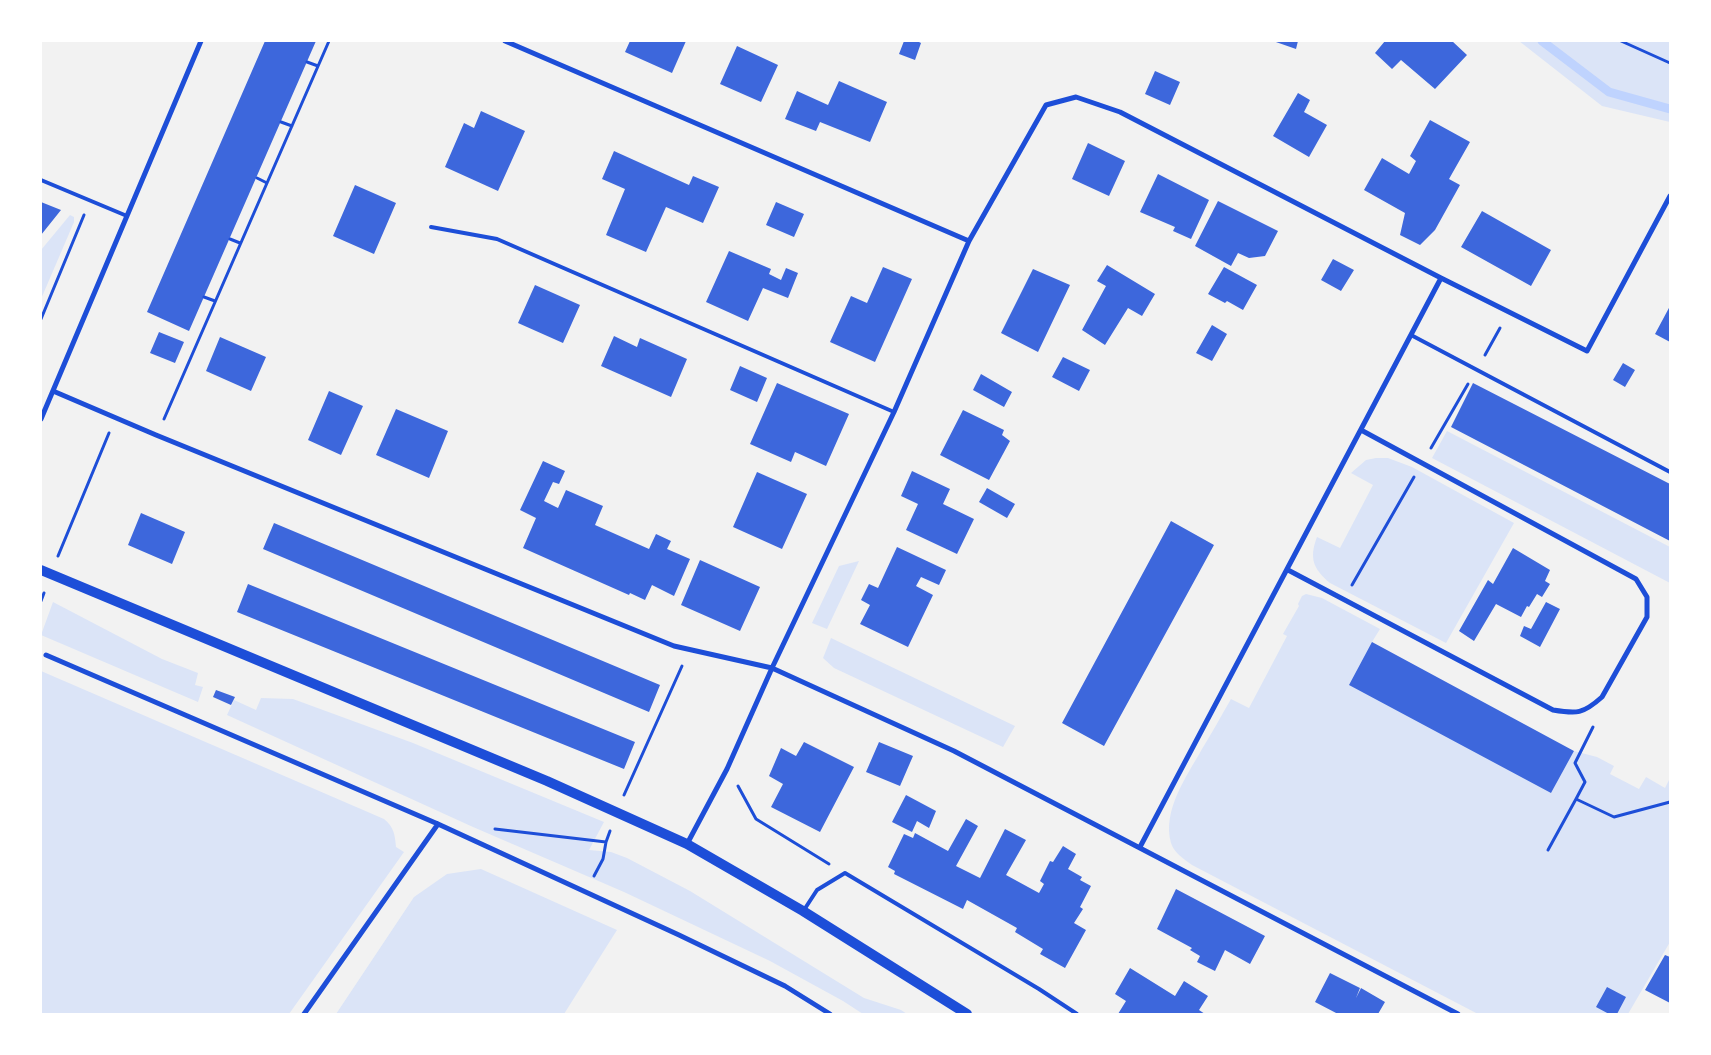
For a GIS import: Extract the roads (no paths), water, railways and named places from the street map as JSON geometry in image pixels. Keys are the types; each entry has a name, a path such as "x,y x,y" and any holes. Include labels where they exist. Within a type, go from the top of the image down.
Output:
{"main road":[{"path":"41,570 457,743 618,812 687,844 804,911 967,1014"}],"street":[{"path":"41,419 201,41"},
{"path":"505,41 969,241"},
{"path":"687,844 726,769 894,412 969,241 1046,105 1076,97 1120,112 1441,278 1588,351 1670,196"},
{"path":"1140,847 1441,278"},
{"path":"53,391 156,435 674,646 772,668 954,751 1458,1014"},
{"path":"1288,570 1553,710 1575,713 1590,707 1602,697 1647,617 1647,598 1636,579 1361,430"},
{"path":"46,655 438,824 679,934 785,986 830,1014"},
{"path":"304,1014 438,824"}],"lane":[{"path":"41,180 127,216"},
{"path":"431,227 497,239 894,412"},
{"path":"1411,335 1670,472"},
{"path":"804,911 817,890 845,873 1039,989 1077,1014"}],"waterway":[{"path":"1542,41 1609,92 1670,109"}]}
